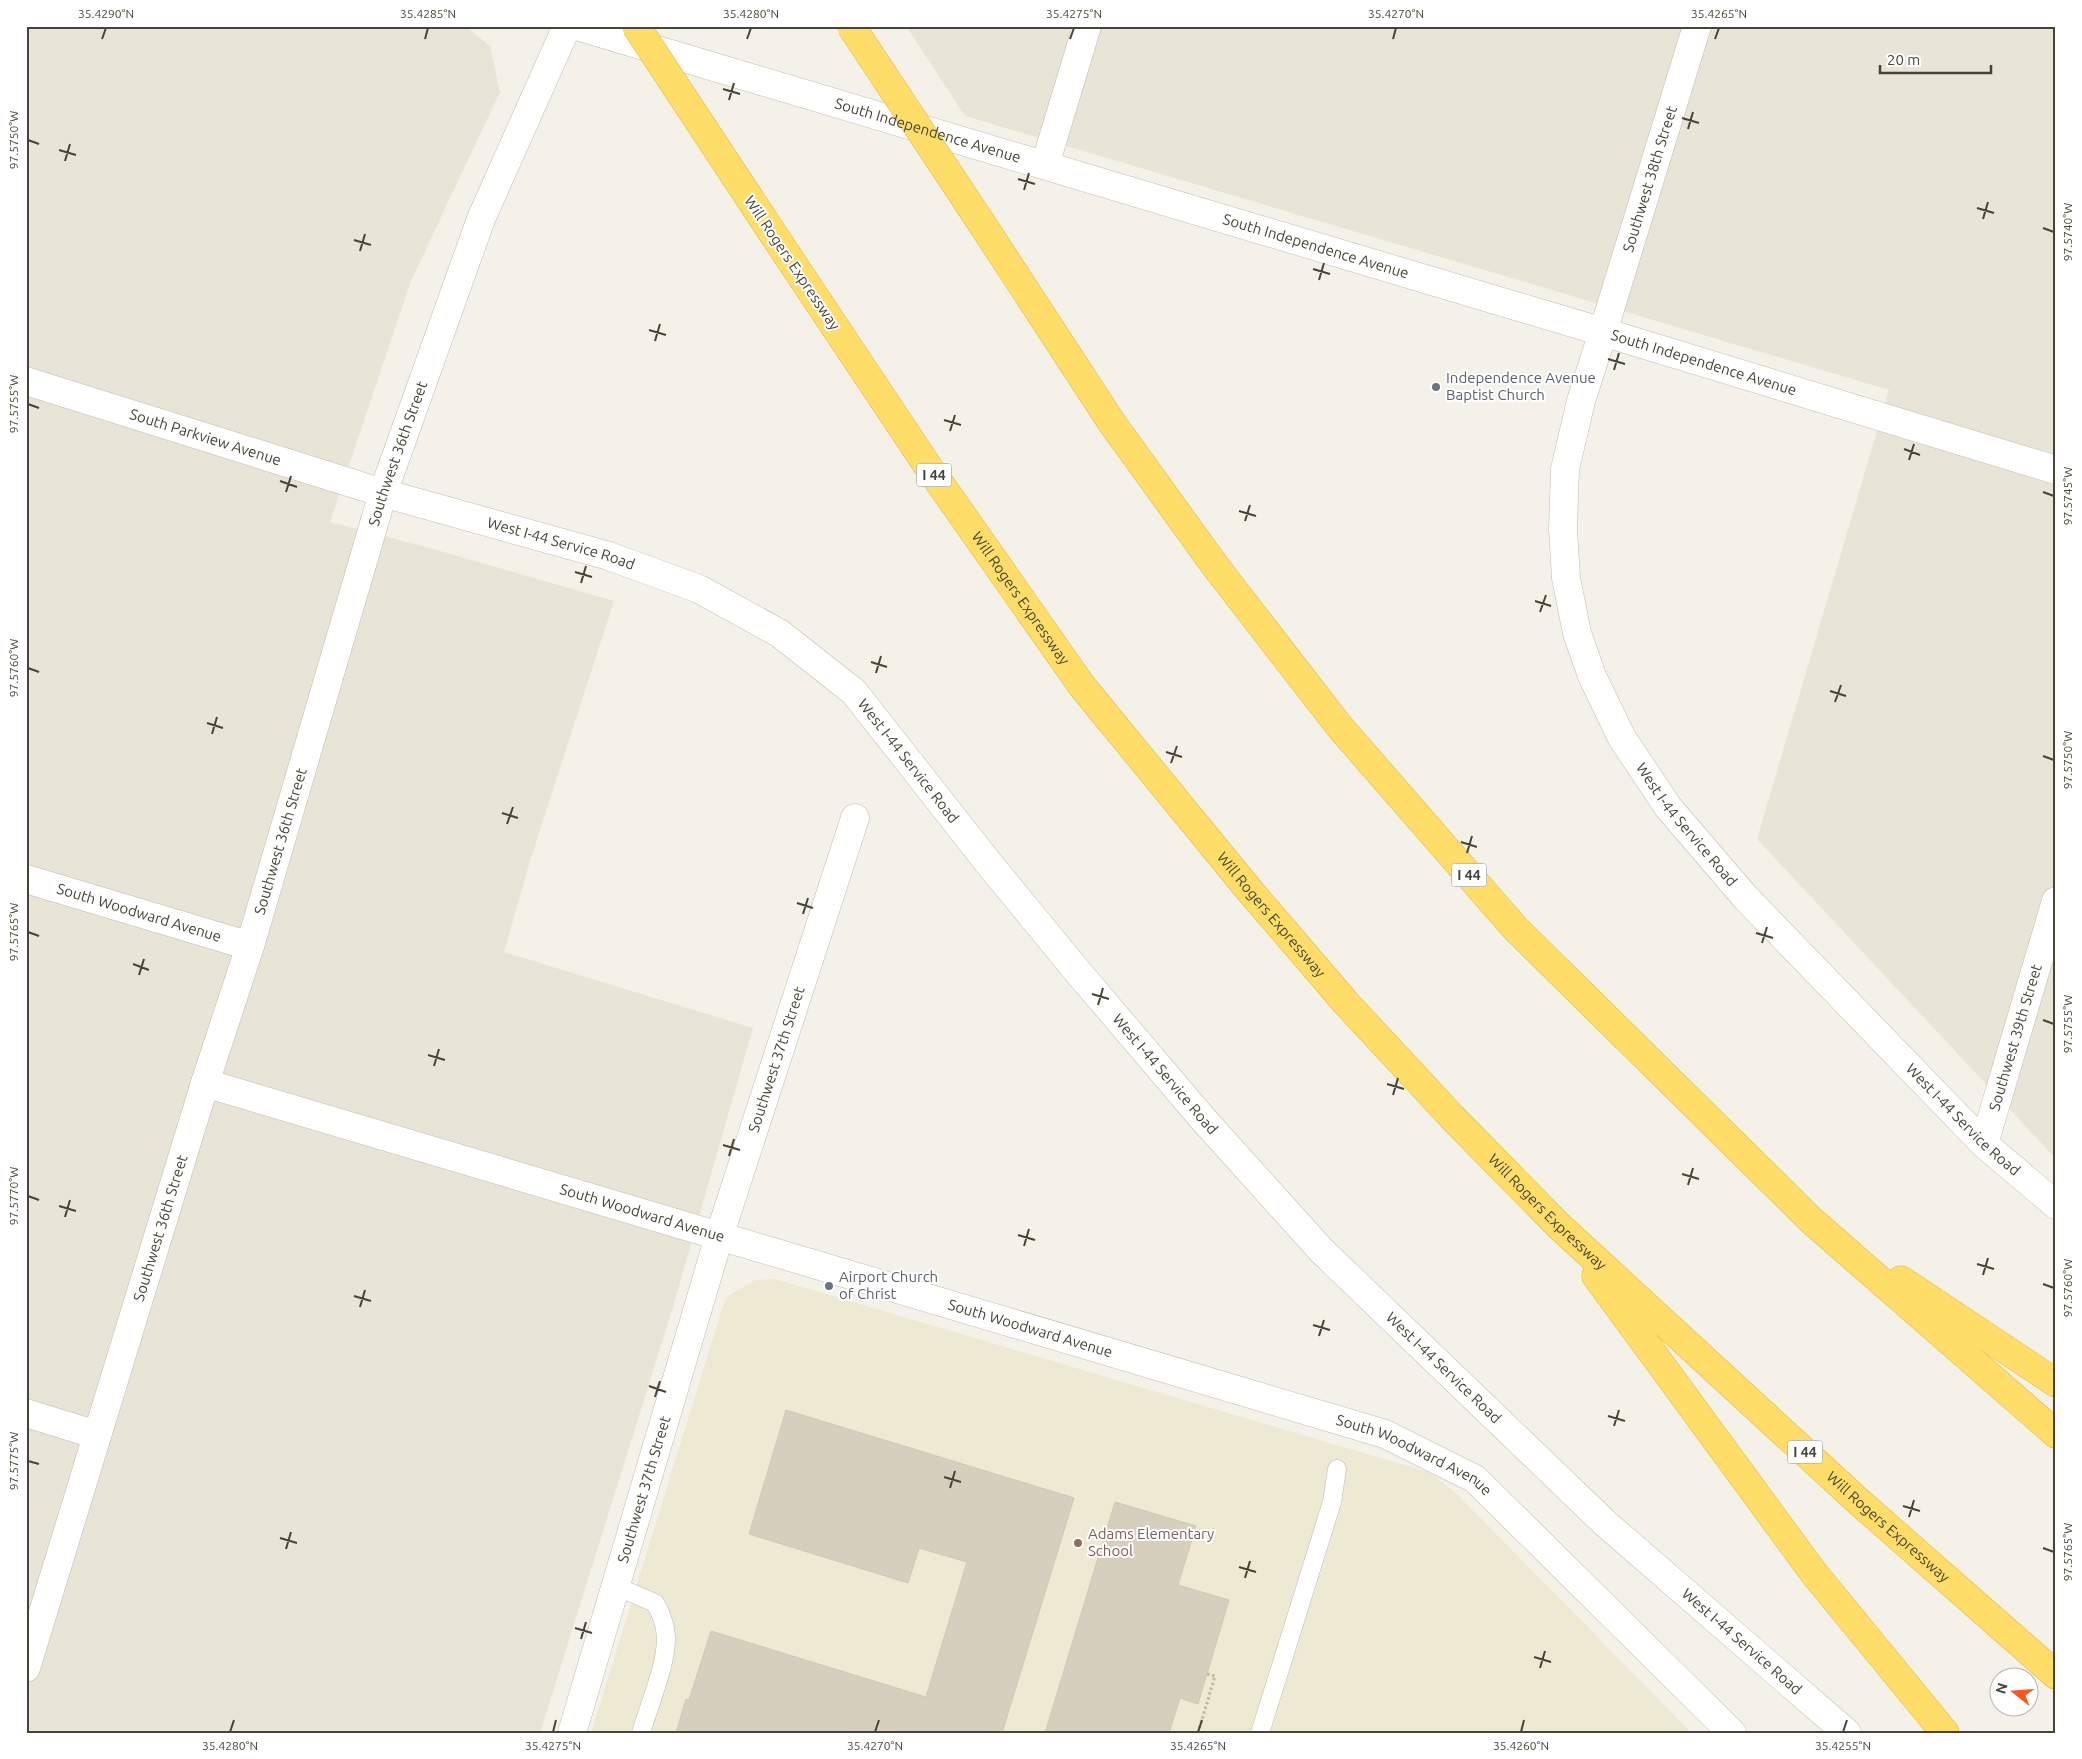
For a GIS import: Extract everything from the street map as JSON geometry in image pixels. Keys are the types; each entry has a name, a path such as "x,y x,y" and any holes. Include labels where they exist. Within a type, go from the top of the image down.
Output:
{"highway":[{"name":"Will Rogers Expressway","path":"636,26 927,465 1082,686 1250,891 1346,1003 1452,1117 1558,1225 1858,1501 2056,1675"},
{"name":"I 44","path":"851,26 1112,423 1216,567 1339,726 1515,928 1812,1221 2056,1434"},
{"path":"1812,1221 2056,1383"},
{"path":"1558,1225 1814,1572 1945,1733"}],"street":[{"name":"Southwest 36th Street","path":"26,1668 205,1083 250,946 383,493 481,219 567,26"},
{"name":"South Independence Avenue","path":"577,26 1603,332 2056,470"},
{"path":"1045,165 1086,26"},
{"name":"Southwest 38th Street","path":"1603,332 1697,26"},
{"name":"West I-44 Service Road","path":"1603,332 1581,400 1565,469 1563,529 1566,578 1577,633 1592,676 1622,738 1668,807 1746,898 1984,1144 2056,1205"},
{"name":"South Parkview Avenue","path":"26,382 383,493"},
{"name":"West I-44 Service Road","path":"383,493 609,556 699,589 779,633 854,692 990,865 1078,972 1203,1119 1322,1251 1604,1523 1847,1733"},
{"name":"Southwest 37th Street","path":"572,1733 719,1237 855,818"},
{"name":"South Woodward Avenue","path":"26,878 250,946"},
{"name":"Southwest 39th Street","path":"1984,1144 2056,901"},
{"name":"South Woodward Avenue","path":"205,1083 1385,1434 1475,1480 1732,1733"},
{"path":"26,1413 97,1435"}],"lane":[{"path":"1260,1733 1332,1502 1337,1469"},
{"path":"615,1586 655,1603 663,1618 666,1636 664,1657 641,1733"}],"path":[{"path":"1198,1733 1215,1676 1207,1674"}],"shaded area":[{"path":"26,26 465,26 490,46 500,92 411,281 330,522 423,546 614,601 530,861 504,952 753,1028 673,1307 540,1733 26,1733"},
{"path":"906,26 2056,26 2056,1159 1757,839 1889,390 965,116"},
{"name":"Adams Elementary School","path":"775,1279 1428,1472 1455,1492 1692,1733 591,1733 723,1306 728,1296 755,1280"}],"building":[{"path":"786,1410 1074,1498 1002,1733 676,1733 686,1699 689,1700 711,1631 926,1697 967,1562 919,1548 908,1583 749,1534"},
{"path":"1115,1502 1196,1526 1178,1585 1229,1600 1198,1704 1180,1698 1169,1733 1045,1733"}],"place":[{"name":"Independence Avenue Baptist Church","path":"1436,387"},
{"name":"Airport Church of Christ","path":"829,1286"},
{"name":"Adams Elementary School","path":"1078,1543"}]}
